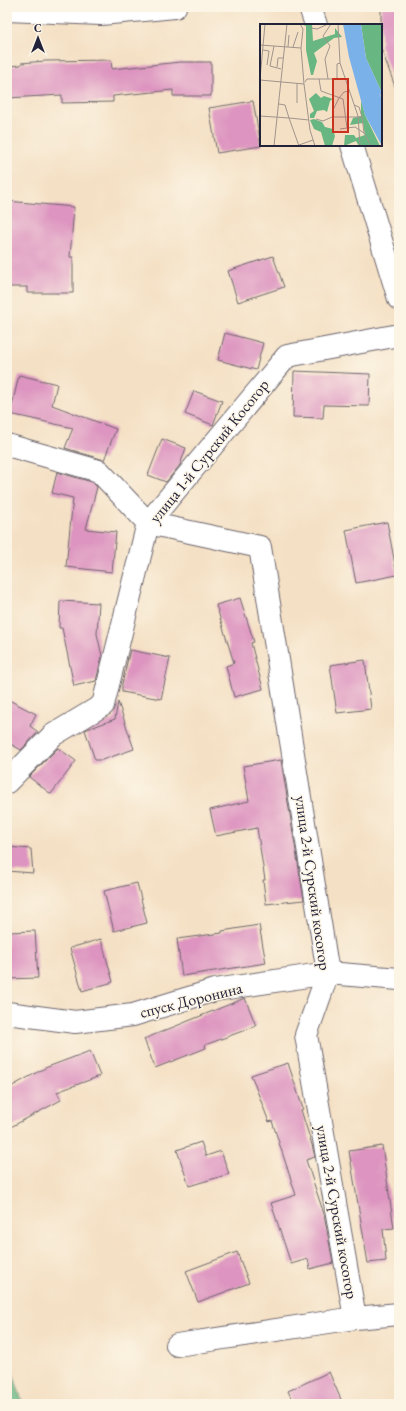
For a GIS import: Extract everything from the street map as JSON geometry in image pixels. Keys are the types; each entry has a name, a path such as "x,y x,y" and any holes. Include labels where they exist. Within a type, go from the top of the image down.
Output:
{"street":[{"path":"7,10 101,10 175,7"},
{"path":"310,7 316,24"},
{"path":"352,146 399,298"},
{"name":"улица 1-й Сурский Косогор","path":"7,782 53,735 103,705 148,523 288,356 399,335"},
{"path":"7,445 99,471 148,523"},
{"name":"улица 2-й Сурский косогор","path":"148,523 260,547 328,973 306,1035 355,1318 177,1345"},
{"name":"спуск Доронина","path":"7,1013 75,1022 133,1015 216,990 328,973 399,980"},
{"path":"355,1318 399,1314"}],"green space":[{"path":"7,1355 23,1404 7,1404"}],"building":[{"path":"381,7 399,7 399,91 397,92 382,51"},
{"path":"111,60 112,69 180,62 211,62 211,96 173,96 173,90 113,96 113,102 62,103 62,95 7,98 7,66 46,61"},
{"path":"253,101 261,146 217,153 209,108"},
{"path":"7,201 74,207 70,257 73,257 73,293 27,293 27,287 7,287"},
{"path":"273,256 284,287 238,302 228,271"},
{"path":"225,333 263,343 256,370 218,360"},
{"path":"294,371 370,374 369,406 324,405 323,418 293,417"},
{"path":"19,375 57,384 52,405 116,429 104,460 65,448 73,428 10,414"},
{"path":"194,391 222,401 213,425 185,414"},
{"path":"162,439 186,448 180,465 166,482 148,475"},
{"path":"57,472 92,482 97,487 86,529 116,532 112,572 66,567 73,498 52,493"},
{"path":"387,522 397,575 356,583 346,530"},
{"path":"240,598 254,642 251,643 263,689 234,697 226,666 234,663 216,605"},
{"path":"60,601 99,603 97,634 102,656 96,681 74,686 62,628 59,628"},
{"path":"130,650 170,658 161,699 122,692 122,684"},
{"path":"365,660 371,709 337,713 330,665"},
{"path":"7,699 36,714 30,726 38,732 21,750 7,742"},
{"path":"118,702 134,749 102,760 95,760 85,730 115,719"},
{"path":"58,748 76,761 51,794 29,777"},
{"path":"281,760 304,900 266,904 263,880 265,880 257,828 216,836 210,810 249,801 243,766"},
{"path":"7,847 31,849 33,873 7,871"},
{"path":"137,883 147,923 114,931 104,891"},
{"path":"259,925 266,963 182,976 177,939 222,933 222,931"},
{"path":"35,931 38,978 7,979 7,932"},
{"path":"101,939 113,982 82,991 70,948"},
{"path":"245,998 256,1026 205,1045 206,1048 155,1068 144,1039"},
{"path":"90,1051 100,1076 57,1092 61,1100 7,1129 7,1089 45,1068"},
{"path":"288,1063 303,1109 301,1110 315,1157 306,1160 324,1214 333,1263 310,1269 308,1259 291,1264 271,1203 296,1195 272,1121 269,1122 251,1075"},
{"path":"201,1142 206,1156 221,1151 229,1174 189,1186 177,1150"},
{"path":"382,1146 394,1228 383,1229 386,1261 368,1263 349,1151"},
{"path":"237,1252 249,1283 198,1302 186,1271"},
{"path":"329,1372 343,1404 294,1404 288,1391"}]}
